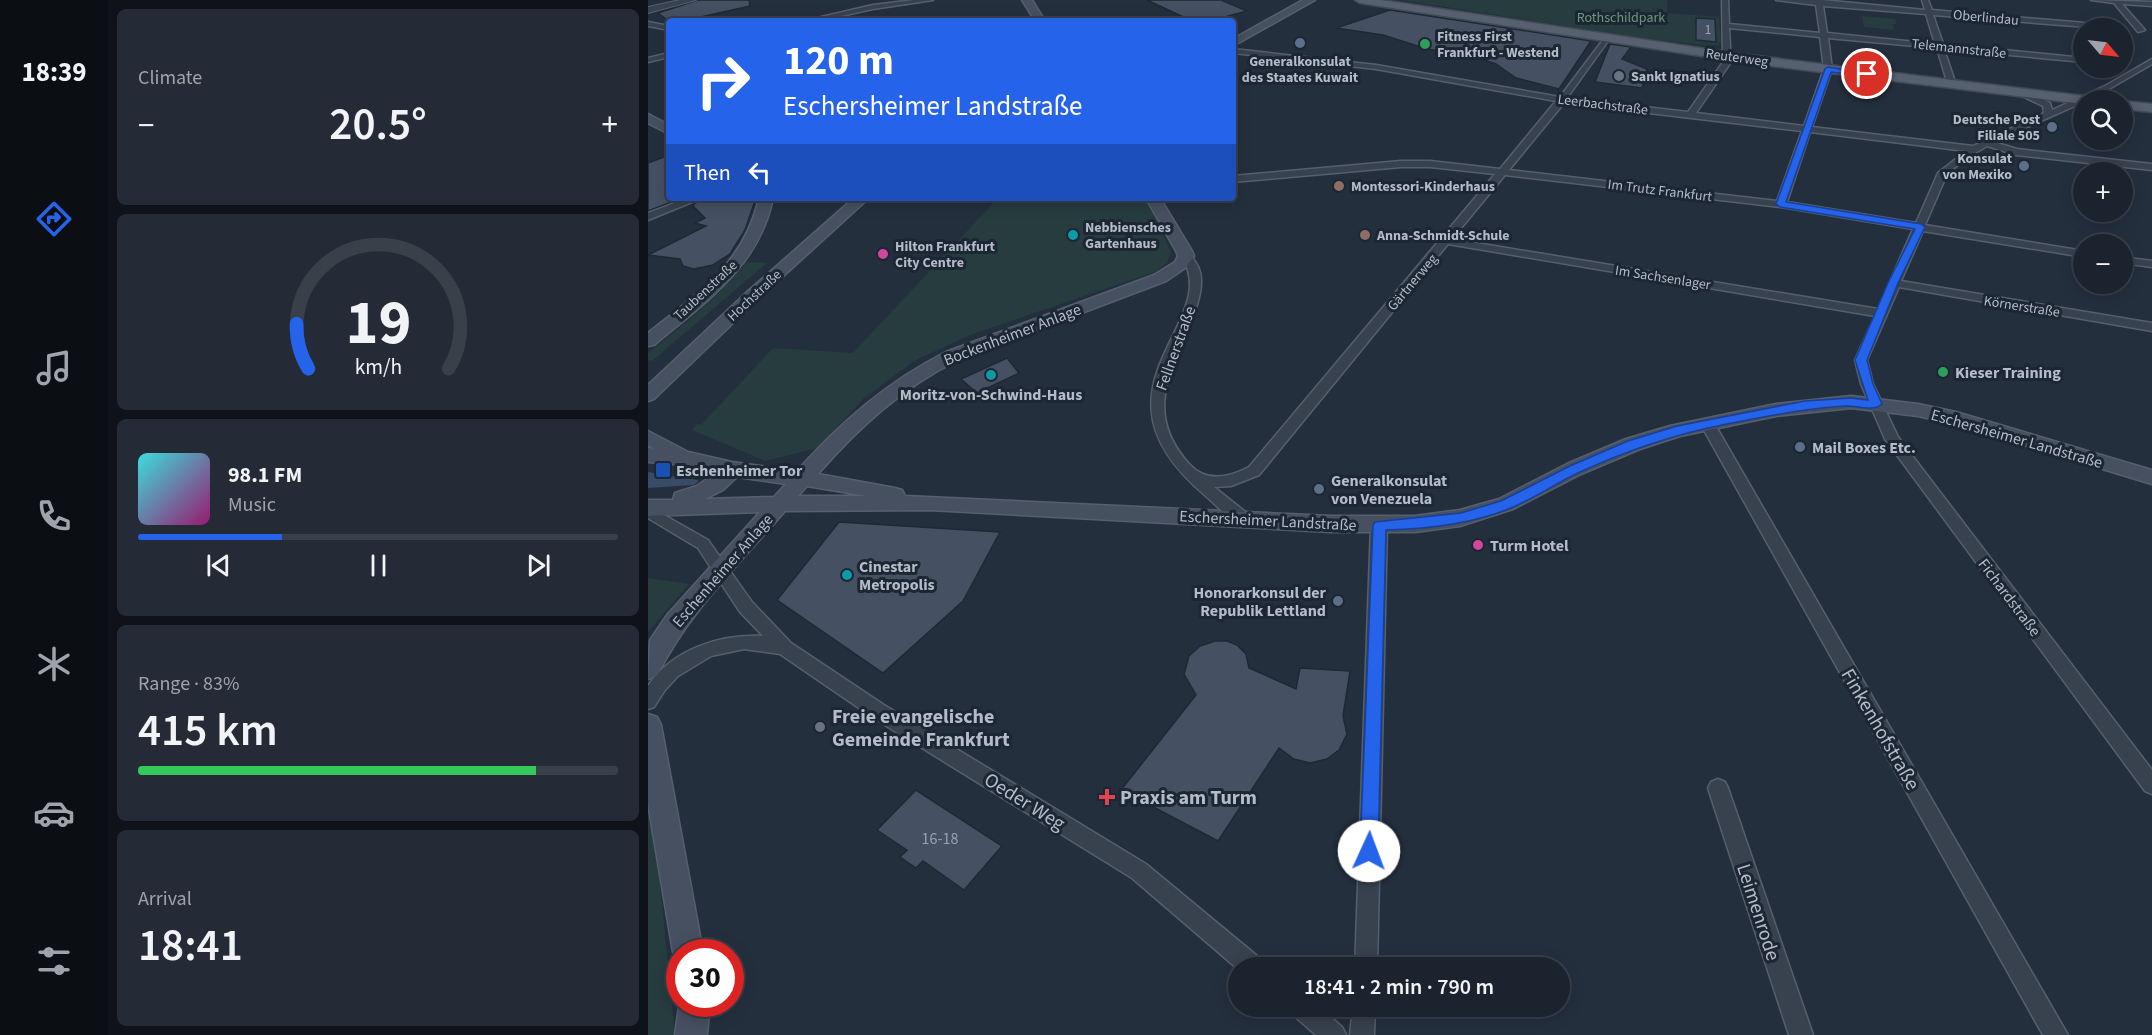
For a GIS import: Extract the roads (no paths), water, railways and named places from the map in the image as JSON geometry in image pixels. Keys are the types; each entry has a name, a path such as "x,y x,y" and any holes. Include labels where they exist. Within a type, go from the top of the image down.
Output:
{"main road":[{"path":"1027,0 1038,18"},
{"path":"1236,41 1310,0"},
{"name":"Reuterweg","path":"1360,0 1727,56 2073,99"},
{"name":"Reuterweg","path":"1375,0 1391,5"},
{"path":"2133,106 2152,108"},
{"path":"648,118 666,128"},
{"name":"Taubenstraße","path":"648,341 713,285 742,255 765,212 766,201"},
{"name":"Hochstraße","path":"648,395 752,296 859,201"},
{"path":"1155,201 1186,256"},
{"name":"Bockenheimer Anlage","path":"802,479 866,410 911,376 965,351 1160,278 1174,270 1186,256"},
{"name":"Eschersheimer Landstraße","path":"780,504 930,503 1379,525 1415,524 1461,518 1506,504 1574,469 1633,444 1707,423 1805,405 1851,402 1956,418 2152,477"},
{"path":"648,437 686,458"},
{"path":"648,455 686,458 732,469 802,479"},
{"path":"648,509 710,490 732,469"},
{"path":"648,509 780,504 802,479"},
{"name":"Eschersheimer Landstraße","path":"802,479 854,486 930,503"},
{"name":"Eschenheimer Anlage","path":"648,669 665,635 780,504"},
{"path":"648,725 686,939"},
{"path":"691,1035 693,1017"}],"street":[{"path":"648,10 692,0"},
{"path":"822,18 873,7 930,0"},
{"path":"1691,114 1727,62 1728,26 1725,0"},
{"name":"Oberlindau","path":"1779,0 2073,25"},
{"path":"1925,0 1953,85"},
{"path":"2094,0 2152,4"},
{"path":"2116,1 2141,30"},
{"path":"1780,204 1828,69 1819,2"},
{"path":"648,24 666,27"},
{"name":"Telemannstraße","path":"1728,26 2073,59"},
{"name":"Oberlindau","path":"2133,30 2152,31"},
{"name":"Gärtnerweg","path":"1193,476 1212,483 1227,483 1254,471 1562,100 1606,38"},
{"name":"Leerbachstraße","path":"1236,51 1376,67 1562,100 1806,127 1974,149"},
{"path":"648,60 666,56"},
{"path":"2134,65 2150,65"},
{"name":"Fichardstraße","path":"2102,90 2150,65"},
{"path":"2025,94 2047,105 2049,115"},
{"name":"Fichardstraße","path":"2073,104 1974,149 1952,164 1943,174 1861,360 1867,384 1892,439 2152,785"},
{"path":"1986,143 2016,152 2152,167"},
{"name":"Im Trutz Frankfurt","path":"1236,179 1401,164 1503,171 1780,204 2073,252"},
{"path":"648,217 689,201"},
{"name":"Im Sachsenlager","path":"1446,241 1880,313"},
{"name":"Fellnerstraße","path":"1186,256 1191,260 1195,272 1196,290 1158,386 1157,407 1167,442 1193,476 1243,518"},
{"path":"2133,261 2152,264"},
{"name":"Körnerstraße","path":"1893,283 2152,327"},
{"name":"Finkenhofstraße","path":"1707,423 2056,1035"},
{"path":"648,509 703,544 721,569"},
{"path":"1366,957 1379,525"},
{"name":"Oeder Weg","path":"721,569 746,607 785,648 878,711 1139,871 1241,957"},
{"name":"Oeder Weg","path":"648,701 664,679 677,668 706,651 752,641 768,642 785,648"},
{"name":"Leimenrode","path":"1718,788 1800,1035"},
{"path":"1313,1017 1334,1035"},
{"path":"1362,1035 1363,1017"}],"water":[{"path":"648,472 698,480 698,482 693,485 648,488"}],"place":[{"name":"Generalkonsulat des Staates Kuwait","path":"1300,43"},
{"name":"Fitness First Frankfurt - Westend","path":"1425,44"},
{"name":"Sankt Ignatius","path":"1619,76"},
{"name":"Deutsche Post Filiale 505","path":"2052,127"},
{"name":"Konsulat von Mexiko","path":"2024,166"},
{"name":"Montessori-Kinderhaus","path":"1339,186"},
{"name":"Nebbiensches Gartenhaus","path":"1073,235"},
{"name":"Anna-Schmidt-Schule","path":"1365,235"},
{"name":"Hilton Frankfurt City Centre","path":"883,254"},
{"name":"Kieser Training","path":"1943,372"},
{"name":"Moritz-von-Schwind-Haus","path":"991,375"},
{"name":"Mail Boxes Etc.","path":"1800,447"},
{"name":"Eschenheimer Tor","path":"663,470"},
{"name":"Generalkonsulat von Venezuela","path":"1319,489"},
{"name":"Turm Hotel","path":"1478,545"},
{"name":"Cinestar Metropolis","path":"847,575"},
{"name":"Honorarkonsul der Republik Lettland","path":"1338,601"},
{"name":"Freie evangelische Gemeinde Frankfurt","path":"820,727"},
{"name":"Praxis am Turm","path":"1107,797"}],"park label":[{"name":"Rothschildpark","path":"1621,17"}]}
